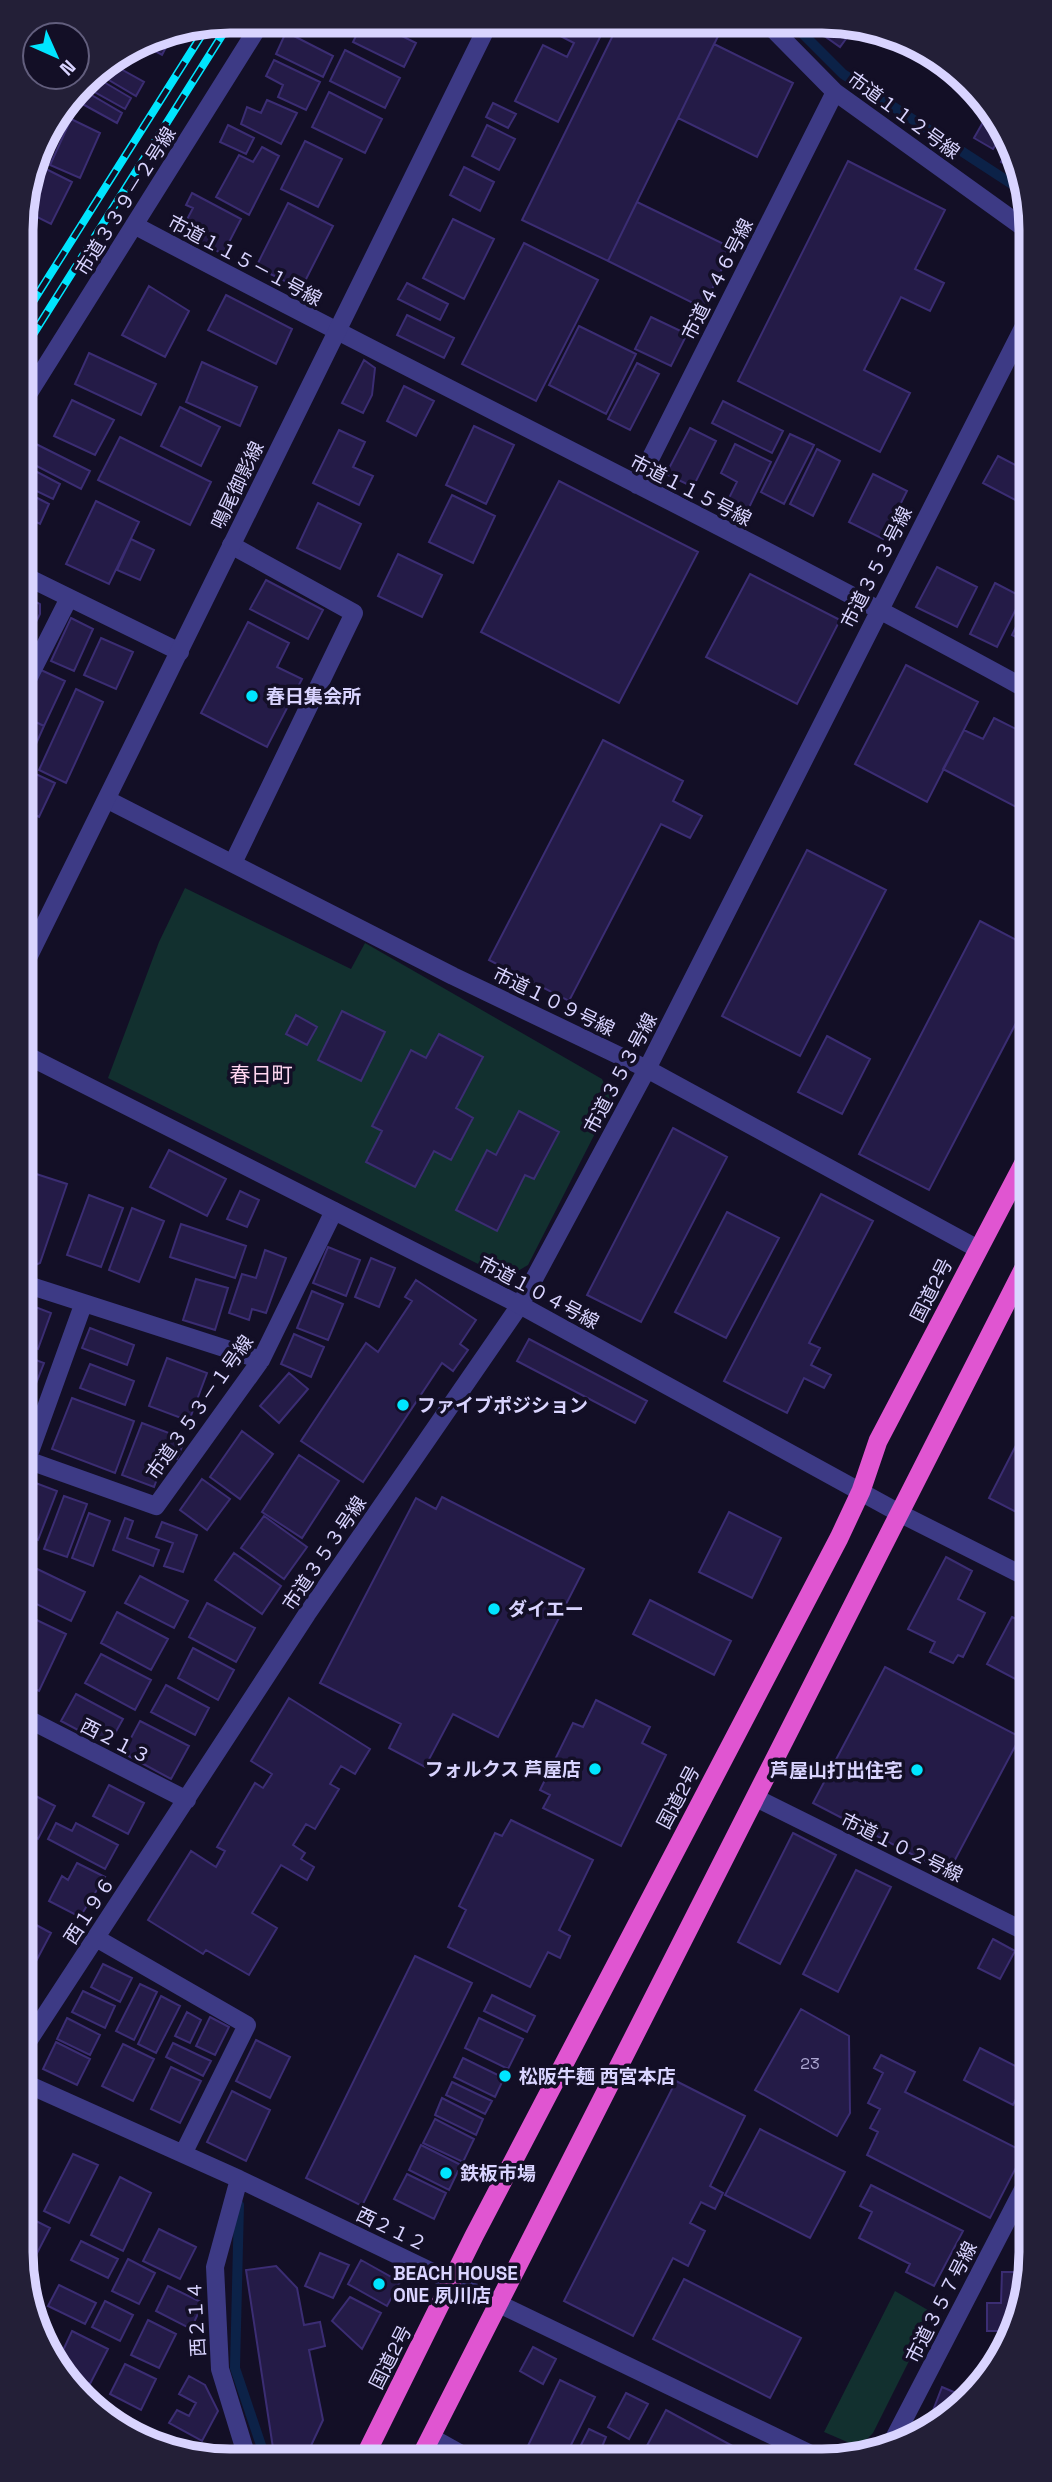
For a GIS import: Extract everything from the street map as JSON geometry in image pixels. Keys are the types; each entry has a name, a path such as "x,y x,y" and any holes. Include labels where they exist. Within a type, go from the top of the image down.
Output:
{"highway":[{"name":"国道2号","path":"369,2449 861,1491 878,1441 1019,1173"},
{"path":"425,2449 1018,1279"}],"street":[{"name":"市道３３９－２号線","path":"34,385 254,33"},
{"name":"鳴尾御影線","path":"34,948 484,33"},
{"name":"市道１１２号線","path":"777,33 835,92 1019,224"},
{"name":"市道４４６号線","path":"637,485 835,92"},
{"name":"市道１１５－１号線","path":"134,225 335,332"},
{"name":"市道１１５号線","path":"335,332 878,608 1019,685"},
{"name":"市道３５３号線","path":"187,1800 307,1614 520,1305 647,1069 878,608 1019,336"},
{"path":"231,545 354,613 233,863"},
{"path":"34,581 180,652"},
{"path":"34,667 68,598"},
{"name":"市道１０９号線","path":"107,800 453,976 647,1069 978,1249"},
{"name":"市道１０４号線","path":"34,1059 520,1305 901,1514 1018,1573"},
{"name":"市道３５３－１号線","path":"33,1462 156,1506 261,1360 334,1211"},
{"path":"33,1287 261,1360"},
{"name":"市道３５３－１号線","path":"33,1442 83,1305"},
{"name":"西２１３","path":"33,1722 187,1800"},
{"name":"市道１０２号線","path":"756,1798 1018,1928"},
{"name":"西１９６","path":"33,2034 187,1800"},
{"path":"96,1938 247,2025 183,2154"},
{"name":"西２１２","path":"33,2087 239,2179 801,2449"},
{"name":"西２１４","path":"239,2179 215,2267 220,2369 245,2449"},
{"name":"市道３５７号線","path":"898,2433 1018,2199"},
{"path":"431,2437 452,2449"}],"green space":[{"path":"185,888 351,969 365,943 602,1079 612,1100 528,1265 506,1278 108,1078 159,942"},
{"path":"895,2291 933,2313 873,2433 862,2444 855,2445 824,2432"}],"building":[{"path":"288,33 333,56 323,77 276,54"},
{"path":"358,33 396,33 416,43 404,67 353,42"},
{"path":"555,33 602,33 558,122 515,101 543,45 567,57 574,43"},
{"path":"614,33 720,33 608,261 522,220"},
{"path":"820,33 849,35 840,47"},
{"path":"168,44 162,55 152,50"},
{"path":"714,44 793,83 757,157 678,118"},
{"path":"345,50 400,78 385,108 330,81"},
{"path":"274,60 320,82 306,110 278,97 283,85 266,76"},
{"path":"119,68 144,82 136,96 105,78"},
{"path":"102,81 131,98 125,109 92,90"},
{"path":"329,92 382,119 365,153 312,127"},
{"path":"89,93 122,113 117,123 80,103"},
{"path":"267,100 297,113 281,144 241,124 247,107 261,113"},
{"path":"493,103 516,114 508,128 486,117"},
{"path":"71,119 100,133 80,178 50,165"},
{"path":"985,119 997,142 993,149 974,138"},
{"path":"228,125 254,138 246,154 220,142"},
{"path":"487,125 515,139 499,170 472,156"},
{"path":"305,141 342,159 318,207 281,189"},
{"path":"262,147 279,156 249,215 216,197 239,155 253,162"},
{"path":"848,161 945,210 915,269 944,283 930,311 901,297 864,370 910,393 880,452 738,381"},
{"path":"464,167 494,182 480,211 450,195"},
{"path":"44,168 72,182 51,224 34,216"},
{"path":"192,193 241,219 223,254 180,233 193,208 186,205"},
{"path":"637,202 732,248 703,308 608,261"},
{"path":"288,203 333,226 301,289 256,267"},
{"path":"453,219 494,239 464,299 423,278"},
{"path":"524,243 598,280 536,401 462,364"},
{"path":"407,283 448,304 440,320 398,299"},
{"path":"149,286 189,311 165,357 122,335"},
{"path":"226,295 292,329 276,364 208,330"},
{"path":"407,315 454,338 444,358 397,335"},
{"path":"651,317 687,334 671,366 635,349"},
{"path":"579,326 636,354 606,414 549,385"},
{"path":"89,353 156,384 141,415 75,384"},
{"path":"364,360 375,368 372,395 363,413 342,403"},
{"path":"202,362 257,387 240,426 186,402"},
{"path":"637,363 659,374 630,430 608,419"},
{"path":"404,386 434,401 416,436 387,421"},
{"path":"72,400 114,420 95,455 54,436"},
{"path":"723,401 783,431 772,453 712,423"},
{"path":"180,407 220,427 201,466 161,446"},
{"path":"474,426 514,445 486,504 446,485"},
{"path":"690,428 716,441 693,487 666,474"},
{"path":"339,430 365,442 353,467 373,476 359,505 313,483"},
{"path":"790,434 814,445 784,504 761,492"},
{"path":"120,437 211,482 190,525 98,480"},
{"path":"34,443 90,471 81,489 34,465"},
{"path":"735,444 771,462 743,520 723,510 737,482 721,473"},
{"path":"817,449 840,461 813,516 790,504"},
{"path":"998,456 1019,467 1019,502 983,483"},
{"path":"34,470 60,484 53,499 34,490"},
{"path":"873,474 907,491 883,539 849,522"},
{"path":"559,481 698,552 619,703 481,632"},
{"path":"452,495 495,516 473,563 429,542"},
{"path":"34,496 49,504 40,524 34,521"},
{"path":"96,501 139,522 109,584 66,564"},
{"path":"318,503 361,524 340,569 297,548"},
{"path":"131,539 154,550 140,580 117,570"},
{"path":"398,554 442,575 422,617 378,596"},
{"path":"937,567 977,587 957,627 916,607"},
{"path":"750,574 840,620 797,704 706,657"},
{"path":"266,580 323,610 308,639 250,609"},
{"path":"995,583 1019,595 1019,603 997,647 970,634"},
{"path":"34,601 40,604 40,614 34,626"},
{"path":"71,618 93,629 74,671 51,661"},
{"path":"1019,621 1019,639 1012,635"},
{"name":"春日集会所","path":"248,622 289,643 277,667 302,679 267,747 201,713"},
{"path":"101,638 133,652 116,689 84,675"},
{"path":"906,665 978,702 927,802 855,764"},
{"path":"41,670 65,681 44,726 34,721 34,686"},
{"path":"76,689 103,702 66,783 39,770"},
{"path":"994,718 1019,730 1019,808 943,769 964,730 983,739"},
{"path":"34,721 44,726 36,744 34,743"},
{"path":"603,740 683,781 673,801 702,816 690,838 661,824 569,1001 489,960"},
{"path":"34,773 55,783 39,817 34,814"},
{"path":"807,850 886,890 800,1056 722,1016"},
{"path":"980,921 1019,941 1019,1018 929,1190 859,1154"},
{"path":"342,1011 385,1032 361,1081 318,1060"},
{"path":"296,1015 317,1027 307,1045 286,1034"},
{"path":"439,1034 483,1057 456,1108 473,1118 451,1160 434,1151 415,1187 366,1162 382,1131 372,1126 411,1050 426,1058"},
{"path":"827,1036 870,1059 842,1114 798,1092"},
{"path":"519,1111 559,1132 534,1179 525,1175 497,1231 456,1210 487,1150 496,1155"},
{"path":"673,1128 727,1157 641,1322 587,1295"},
{"path":"169,1150 226,1179 207,1216 150,1187"},
{"path":"34,1173 67,1184 40,1263 33,1266"},
{"path":"240,1191 259,1200 247,1227 227,1219"},
{"path":"821,1194 873,1221 809,1343 820,1348 811,1365 831,1375 824,1388 804,1378 787,1413 724,1381"},
{"path":"89,1195 123,1208 101,1267 67,1255"},
{"path":"132,1208 164,1221 139,1282 109,1270"},
{"path":"727,1212 779,1238 726,1338 675,1312"},
{"path":"181,1224 246,1246 235,1278 170,1257"},
{"path":"328,1247 360,1260 346,1296 313,1283"},
{"path":"265,1250 286,1258 266,1313 252,1309 249,1320 229,1313 242,1274 256,1278"},
{"path":"371,1258 395,1268 379,1307 355,1297"},
{"path":"196,1279 228,1288 215,1330 183,1320"},
{"path":"416,1280 476,1320 460,1344 468,1350 453,1371 442,1363 363,1482 301,1441 366,1343 378,1352 412,1301 405,1297"},
{"path":"312,1291 343,1304 328,1340 297,1328"},
{"path":"33,1306 51,1313 38,1349 33,1347"},
{"path":"90,1328 134,1345 127,1365 82,1348"},
{"path":"294,1334 324,1347 311,1377 281,1364"},
{"path":"529,1339 647,1401 635,1423 517,1361"},
{"path":"167,1358 207,1373 189,1421 149,1406"},
{"path":"33,1359 44,1363 33,1390"},
{"path":"90,1364 134,1381 125,1405 80,1388"},
{"path":"289,1373 308,1389 279,1423 260,1406"},
{"path":"72,1398 134,1421 115,1473 52,1449"},
{"path":"142,1423 185,1439 177,1459 166,1455 154,1487 122,1475"},
{"path":"242,1431 273,1454 240,1499 210,1477"},
{"path":"1018,1441 1018,1513 989,1498"},
{"path":"299,1455 339,1481 302,1538 262,1512"},
{"path":"202,1479 230,1499 207,1530 180,1510"},
{"path":"33,1482 57,1491 38,1540 33,1538"},
{"path":"64,1496 87,1504 67,1557 44,1549"},
{"path":"442,1497 584,1569 498,1737 453,1714 425,1767 389,1748 401,1724 320,1683 416,1498 436,1509"},
{"path":"729,1512 781,1538 752,1598 699,1572"},
{"path":"89,1513 110,1521 93,1566 72,1558"},
{"path":"264,1516 307,1547 284,1579 241,1548"},
{"path":"125,1518 133,1521 127,1538 159,1550 153,1566 113,1550"},
{"path":"162,1522 197,1535 183,1572 164,1566 173,1543 156,1537"},
{"path":"234,1553 281,1586 262,1614 215,1580"},
{"path":"946,1557 972,1571 958,1599 985,1613 963,1657 958,1655 953,1663 930,1652 935,1642 908,1629"},
{"path":"33,1567 85,1592 71,1621 33,1603"},
{"path":"140,1576 188,1601 174,1628 125,1603"},
{"path":"650,1600 731,1641 714,1675 633,1634"},
{"path":"207,1603 255,1628 236,1662 189,1637"},
{"path":"117,1612 168,1639 151,1670 101,1643"},
{"path":"1012,1617 1018,1620 1018,1681 987,1664"},
{"path":"33,1618 66,1634 39,1691 33,1688"},
{"path":"193,1648 234,1670 218,1700 178,1678"},
{"path":"101,1654 151,1680 135,1710 85,1683"},
{"name":"芦屋山打出住宅","path":"885,1667 1018,1736 948,1873 813,1803"},
{"path":"166,1685 209,1708 195,1735 151,1712"},
{"path":"76,1694 123,1719 108,1746 61,1721"},
{"path":"289,1698 370,1749 355,1774 341,1766 330,1784 339,1789 315,1829 306,1824 293,1845 305,1853 301,1859 314,1867 307,1880 281,1865 252,1913 277,1928 249,1975 206,1950 203,1954 148,1920 191,1851 216,1867 225,1851 217,1847 255,1783 263,1788 272,1774 251,1761"},
{"path":"596,1700 650,1727 642,1743 666,1755 621,1846 543,1808 550,1795 540,1790 573,1723 583,1727"},
{"path":"140,1721 189,1746 171,1779 123,1753"},
{"path":"109,1785 144,1803 128,1834 93,1816"},
{"path":"33,1795 55,1806 38,1839 33,1836"},
{"path":"511,1820 593,1860 559,1930 570,1936 560,1958 548,1952 530,1987 448,1947 466,1910 459,1906 495,1833 502,1836"},
{"path":"56,1823 72,1831 76,1823 118,1845 105,1869 48,1839"},
{"path":"793,1833 836,1855 780,1964 738,1942"},
{"path":"77,1863 105,1877 80,1917 49,1901 62,1876 68,1880"},
{"path":"856,1870 891,1887 838,1992 803,1974"},
{"path":"33,1923 51,1933 33,1967"},
{"path":"993,1939 1015,1951 1000,1979 978,1968"},
{"path":"415,1956 472,1983 362,2206 306,2178"},
{"path":"103,1964 132,1978 120,2002 91,1987"},
{"path":"140,1984 157,1992 134,2040 116,2031"},
{"path":"83,1991 115,2006 105,2028 72,2012"},
{"path":"492,1995 535,2016 527,2032 484,2011"},
{"path":"161,1996 180,2006 156,2053 138,2044"},
{"path":"801,2009 849,2036 850,2113 837,2136 755,2090"},
{"path":"187,2012 201,2020 190,2043 175,2036"},
{"path":"210,2017 229,2027 215,2055 196,2046"},
{"path":"67,2018 100,2035 90,2055 57,2039"},
{"path":"479,2018 523,2039 508,2069 465,2048"},
{"path":"256,2040 290,2057 270,2098 236,2081"},
{"path":"56,2042 90,2059 77,2085 43,2069"},
{"path":"173,2043 211,2061 203,2076 166,2057"},
{"path":"123,2044 154,2059 133,2101 102,2086"},
{"path":"980,2048 1018,2067 1018,2095 1013,2105 964,2080"},
{"path":"881,2055 915,2072 905,2092 1018,2149 1018,2164 990,2218 867,2155 878,2132 870,2128 880,2109 868,2103 883,2073 874,2068"},
{"path":"463,2058 504,2078 495,2097 454,2077"},
{"path":"171,2067 201,2081 180,2123 151,2109"},
{"path":"676,2081 745,2116 710,2186 723,2193 715,2209 701,2202 690,2223 705,2231 688,2266 673,2258 633,2336 564,2301"},
{"path":"452,2082 492,2101 485,2114 446,2095"},
{"path":"232,2091 270,2110 246,2161 207,2142"},
{"path":"442,2098 483,2119 476,2135 435,2115"},
{"path":"435,2119 474,2139 463,2162 423,2143"},
{"path":"760,2129 845,2172 810,2238 725,2195"},
{"path":"421,2145 461,2165 449,2190 409,2170"},
{"path":"73,2154 98,2165 69,2223 44,2211"},
{"path":"407,2174 446,2193 434,2219 394,2199"},
{"path":"120,2177 151,2193 123,2251 91,2235"},
{"path":"871,2185 963,2231 934,2286 906,2272 910,2264 859,2238 872,2212 860,2206"},
{"path":"33,2220 50,2228 34,2260"},
{"path":"159,2229 196,2247 180,2279 143,2261"},
{"path":"81,2241 118,2259 108,2278 71,2260"},
{"path":"320,2253 349,2265 333,2298 305,2286"},
{"path":"128,2259 155,2273 139,2304 112,2291"},
{"path":"361,2260 400,2282 387,2306 348,2284"},
{"path":"276,2266 297,2288 304,2325 320,2322 325,2346 309,2350 323,2420 309,2449 273,2448 246,2270"},
{"path":"1002,2272 1017,2272 1012,2303 1000,2335 999,2331 987,2331 987,2303 1001,2303"},
{"path":"684,2279 801,2338 770,2398 653,2339"},
{"path":"59,2285 96,2303 85,2324 48,2306"},
{"path":"168,2286 203,2303 191,2329 156,2311"},
{"path":"350,2297 381,2313 362,2349 332,2321"},
{"path":"105,2301 133,2315 120,2341 92,2327"},
{"path":"148,2320 176,2334 159,2368 131,2355"},
{"path":"72,2331 108,2349 90,2384 80,2379 62,2353"},
{"path":"533,2347 556,2359 543,2384 520,2371"},
{"path":"125,2364 156,2379 141,2410 110,2394"},
{"path":"189,2376 205,2385 218,2411 202,2441 169,2423 177,2410 189,2416 196,2403 179,2394"},
{"path":"560,2380 595,2397 569,2449 526,2449"},
{"path":"942,2387 958,2394 942,2408 931,2416"},
{"path":"626,2393 648,2404 629,2439 608,2427"},
{"path":"666,2410 738,2449 645,2449"},
{"path":"589,2429 606,2437 601,2449 579,2449"}],"waterway":[{"path":"802,33 843,74 1013,185"},
{"path":"239,2205 235,2368 262,2449"}],"railway":[{"path":"34,333 223,34"},
{"path":"34,300 201,36"}],"place":[{"name":"春日集会所","path":"252,696"},
{"name":"ファイブポジション","path":"403,1405"},
{"name":"ダイエー","path":"494,1609"},
{"name":"フォルクス 芦屋店","path":"595,1769"},
{"name":"芦屋山打出住宅","path":"917,1770"},
{"name":"松阪牛麺 西宮本店","path":"505,2076"},
{"name":"鉄板市場","path":"446,2173"},
{"name":"BEACH HOUSE ONE 夙川店","path":"379,2284"}],"district":[{"name":"春日町","path":"261,1075"}]}
